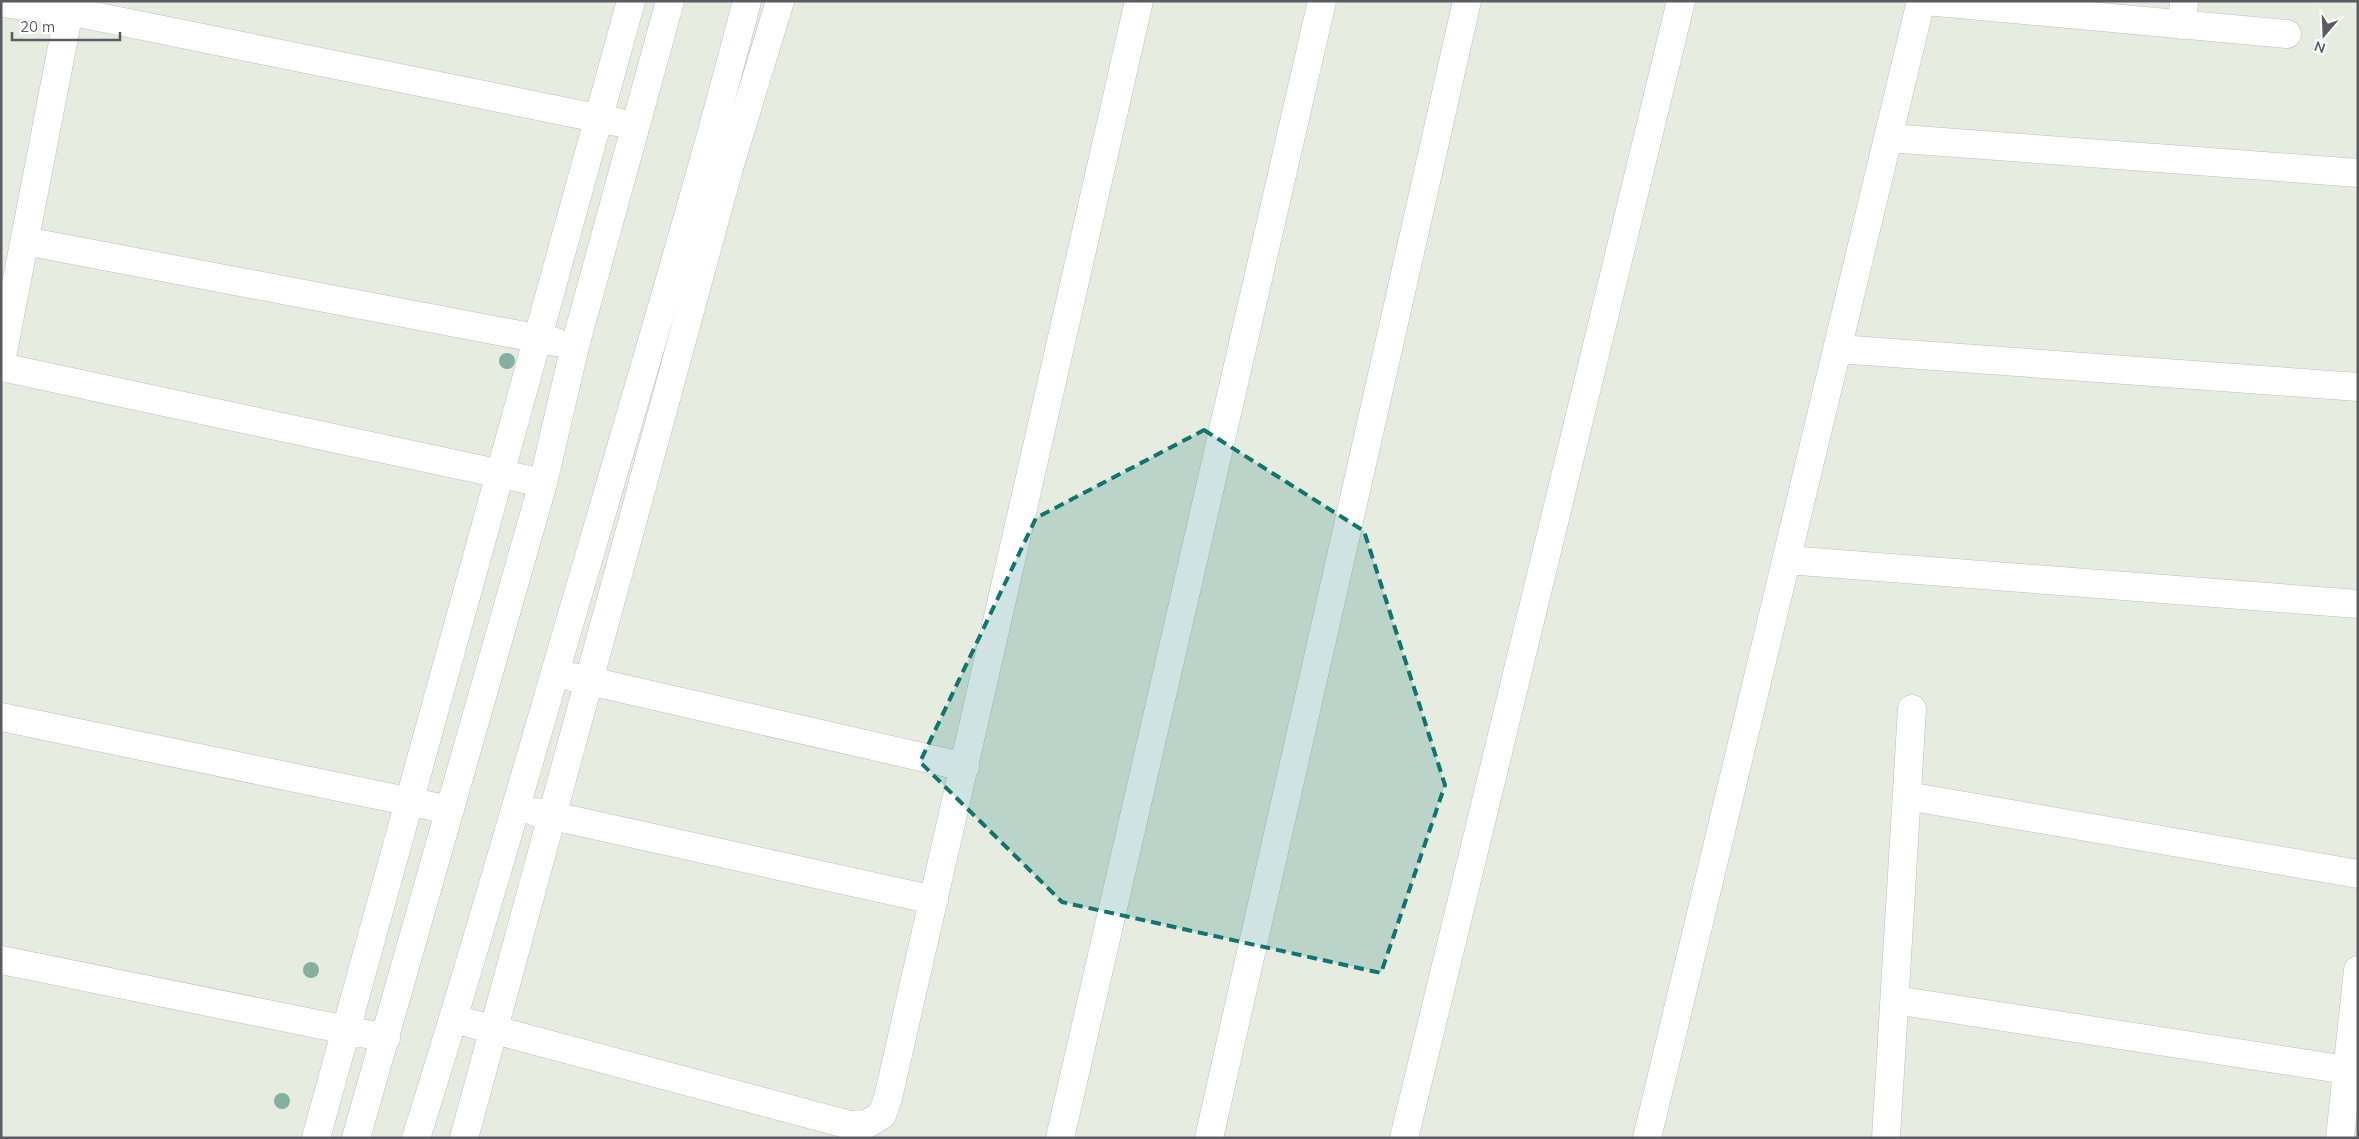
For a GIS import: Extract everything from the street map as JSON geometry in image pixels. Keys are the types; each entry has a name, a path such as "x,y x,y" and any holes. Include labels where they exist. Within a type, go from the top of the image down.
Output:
{"street":[{"path":"316,1138 632,1"},
{"path":"356,1138 543,483 575,346 670,1"},
{"path":"416,1138 454,1019 719,108 748,1"},
{"path":"464,1138 729,168 780,1"},
{"path":"454,1019 850,1125 867,1124 882,1115 888,1098 965,767 1139,1"},
{"path":"1060,1138 1322,1"},
{"path":"1209,1138 1467,1"},
{"path":"1404,1138 1681,1"},
{"path":"1647,1138 1889,138 1920,1"},
{"path":"1926,1 2183,13 2287,34"},
{"path":"1,4 70,6 636,126"},
{"path":"1,362 70,6"},
{"path":"1889,138 2358,173"},
{"path":"25,241 575,346"},
{"path":"1838,349 2358,387"},
{"path":"1,367 543,483"},
{"path":"1787,560 2358,604"},
{"path":"555,673 965,767"},
{"path":"1886,1138 1912,709"},
{"path":"1,717 450,810"},
{"path":"1907,796 2358,874"},
{"path":"515,808 934,900"},
{"path":"1,960 386,1038"},
{"path":"2340,1138 2358,970"},
{"path":"1895,1000 2347,1070"}],"highlighted area":[{"path":"1204,430 1364,531 1445,785 1381,973 1062,902 920,762 1036,518"}]}
